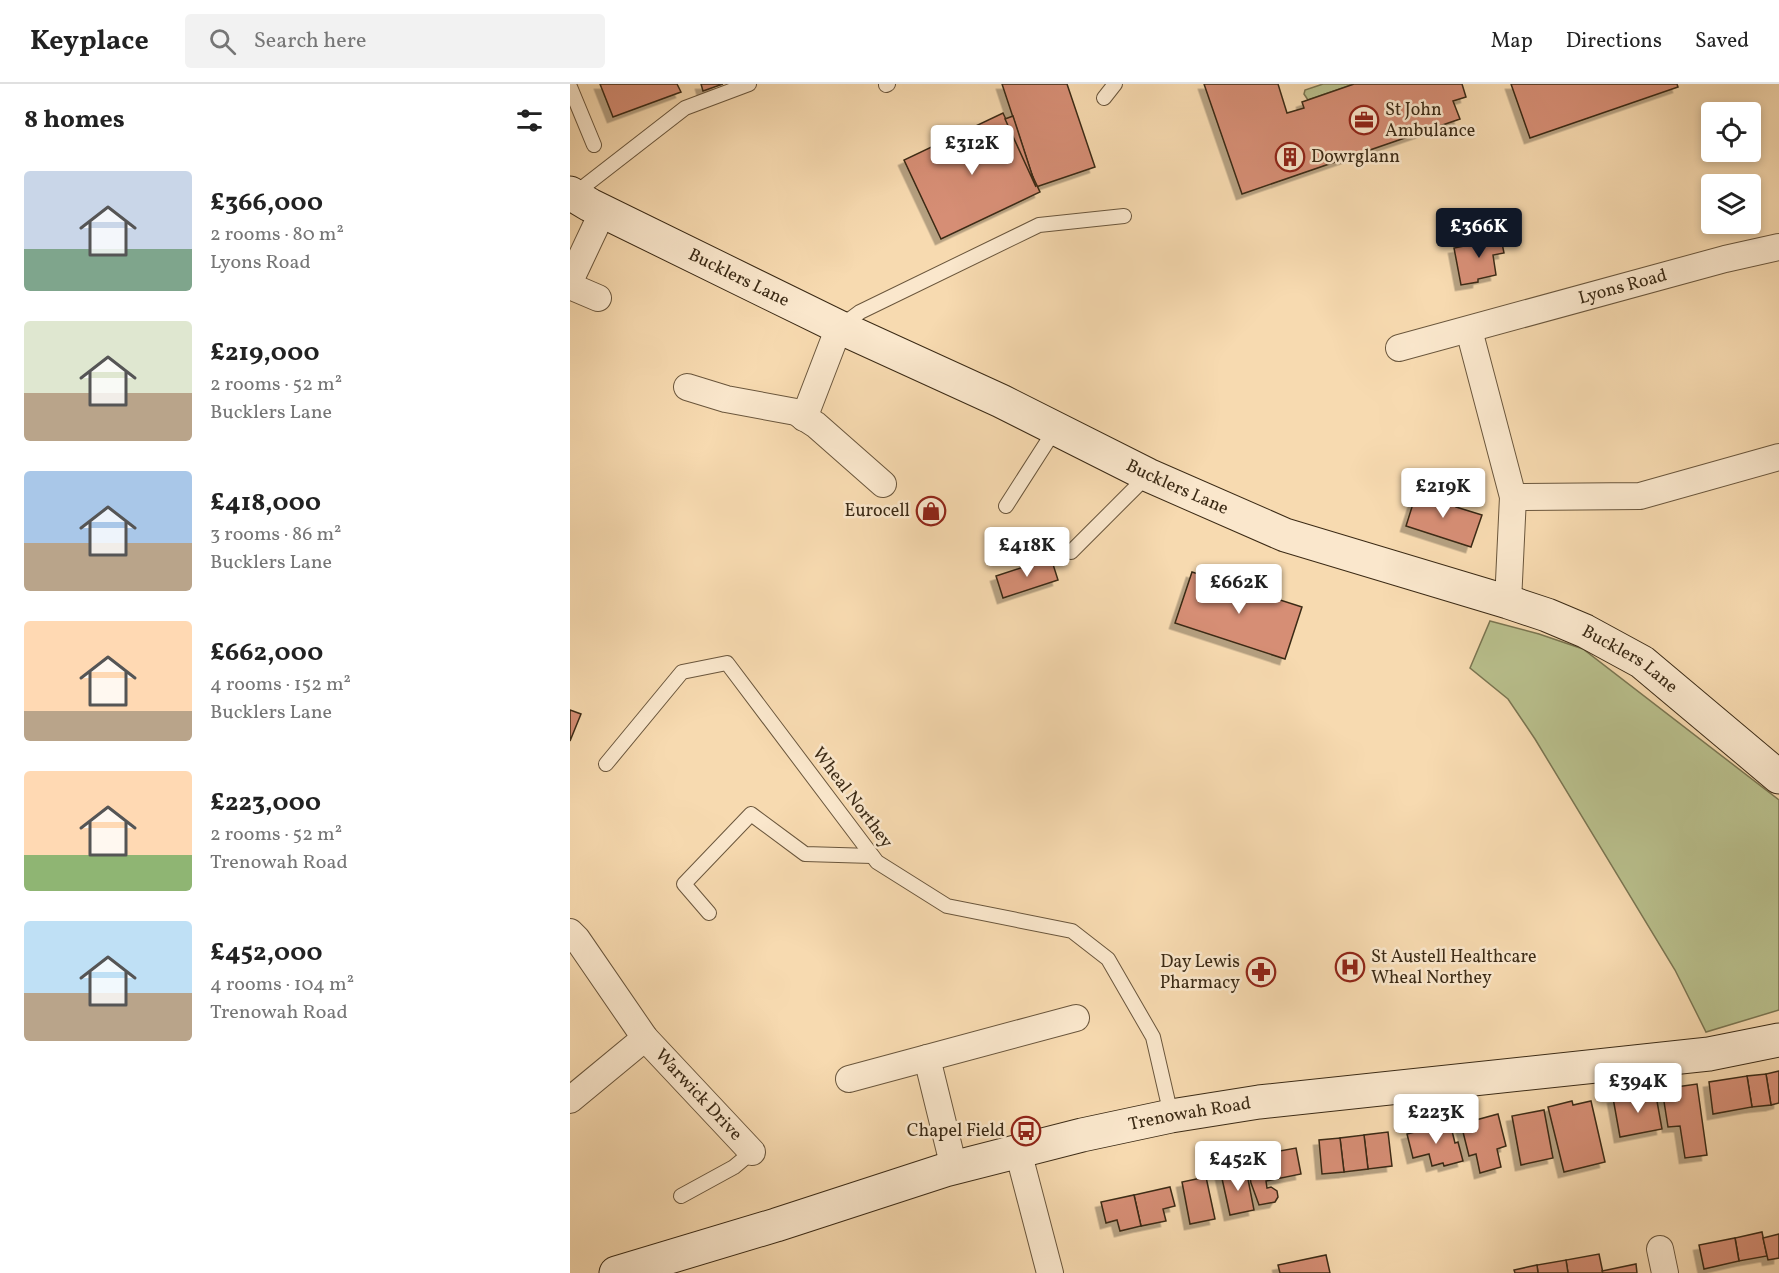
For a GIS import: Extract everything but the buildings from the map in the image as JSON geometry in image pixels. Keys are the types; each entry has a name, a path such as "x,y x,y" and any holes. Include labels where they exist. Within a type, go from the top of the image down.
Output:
{"street":[{"name":"Bucklers Lane","path":"572,194 839,327 1001,401 1148,475 1285,535 1508,602 1586,631 1642,662 1776,768"},
{"path":"570,281 603,211"},
{"name":"Lyons Road","path":"1399,348 1725,259 1779,247"},
{"path":"570,286 598,298"},
{"path":"804,418 839,327"},
{"path":"1469,330 1512,497 1508,602"},
{"path":"687,387 726,399 796,412 816,425 883,484"},
{"path":"1512,497 1640,496 1779,457"},
{"name":"Warwick Drive","path":"570,932 578,939 645,1038 752,1152"},
{"path":"849,1079 1076,1018"},
{"name":"Warwick Drive","path":"570,1100 645,1038"},
{"name":"Trenowah Road","path":"616,1273 954,1168 1171,1116 1258,1102 1709,1054 1779,1040"},
{"path":"927,1058 954,1168"},
{"path":"1018,1151 1050,1273"}],"lane":[{"path":"572,194 685,108 749,84"},
{"path":"1104,98 1115,84"},
{"path":"570,87 594,145"},
{"path":"839,327 860,312 1039,225 1124,216"},
{"path":"1006,506 1056,428"},
{"path":"1071,552 1148,475"},
{"name":"Wheal Northey","path":"606,764 682,672 727,663 877,862 947,906 1072,931 1108,959 1153,1037 1171,1116"},
{"path":"709,912 684,884 751,814 805,854 872,856"},
{"path":"681,1196 734,1167 752,1152"}],"green space":[{"path":"1323,84 1354,84 1308,100 1304,94 1305,90"},
{"path":"1490,621 1583,649 1779,800 1779,1010 1706,1032 1675,970 1535,739 1508,699 1470,668"}],"place":[{"name":"St John Ambulance","path":"1364,120"},
{"name":"Dowrglann","path":"1290,157"},
{"name":"Eurocell","path":"931,511"},
{"name":"St Austell Healthcare Wheal Northey","path":"1350,967"},
{"name":"Day Lewis Pharmacy","path":"1261,972"},
{"name":"Chapel Field","path":"1026,1131"}]}
